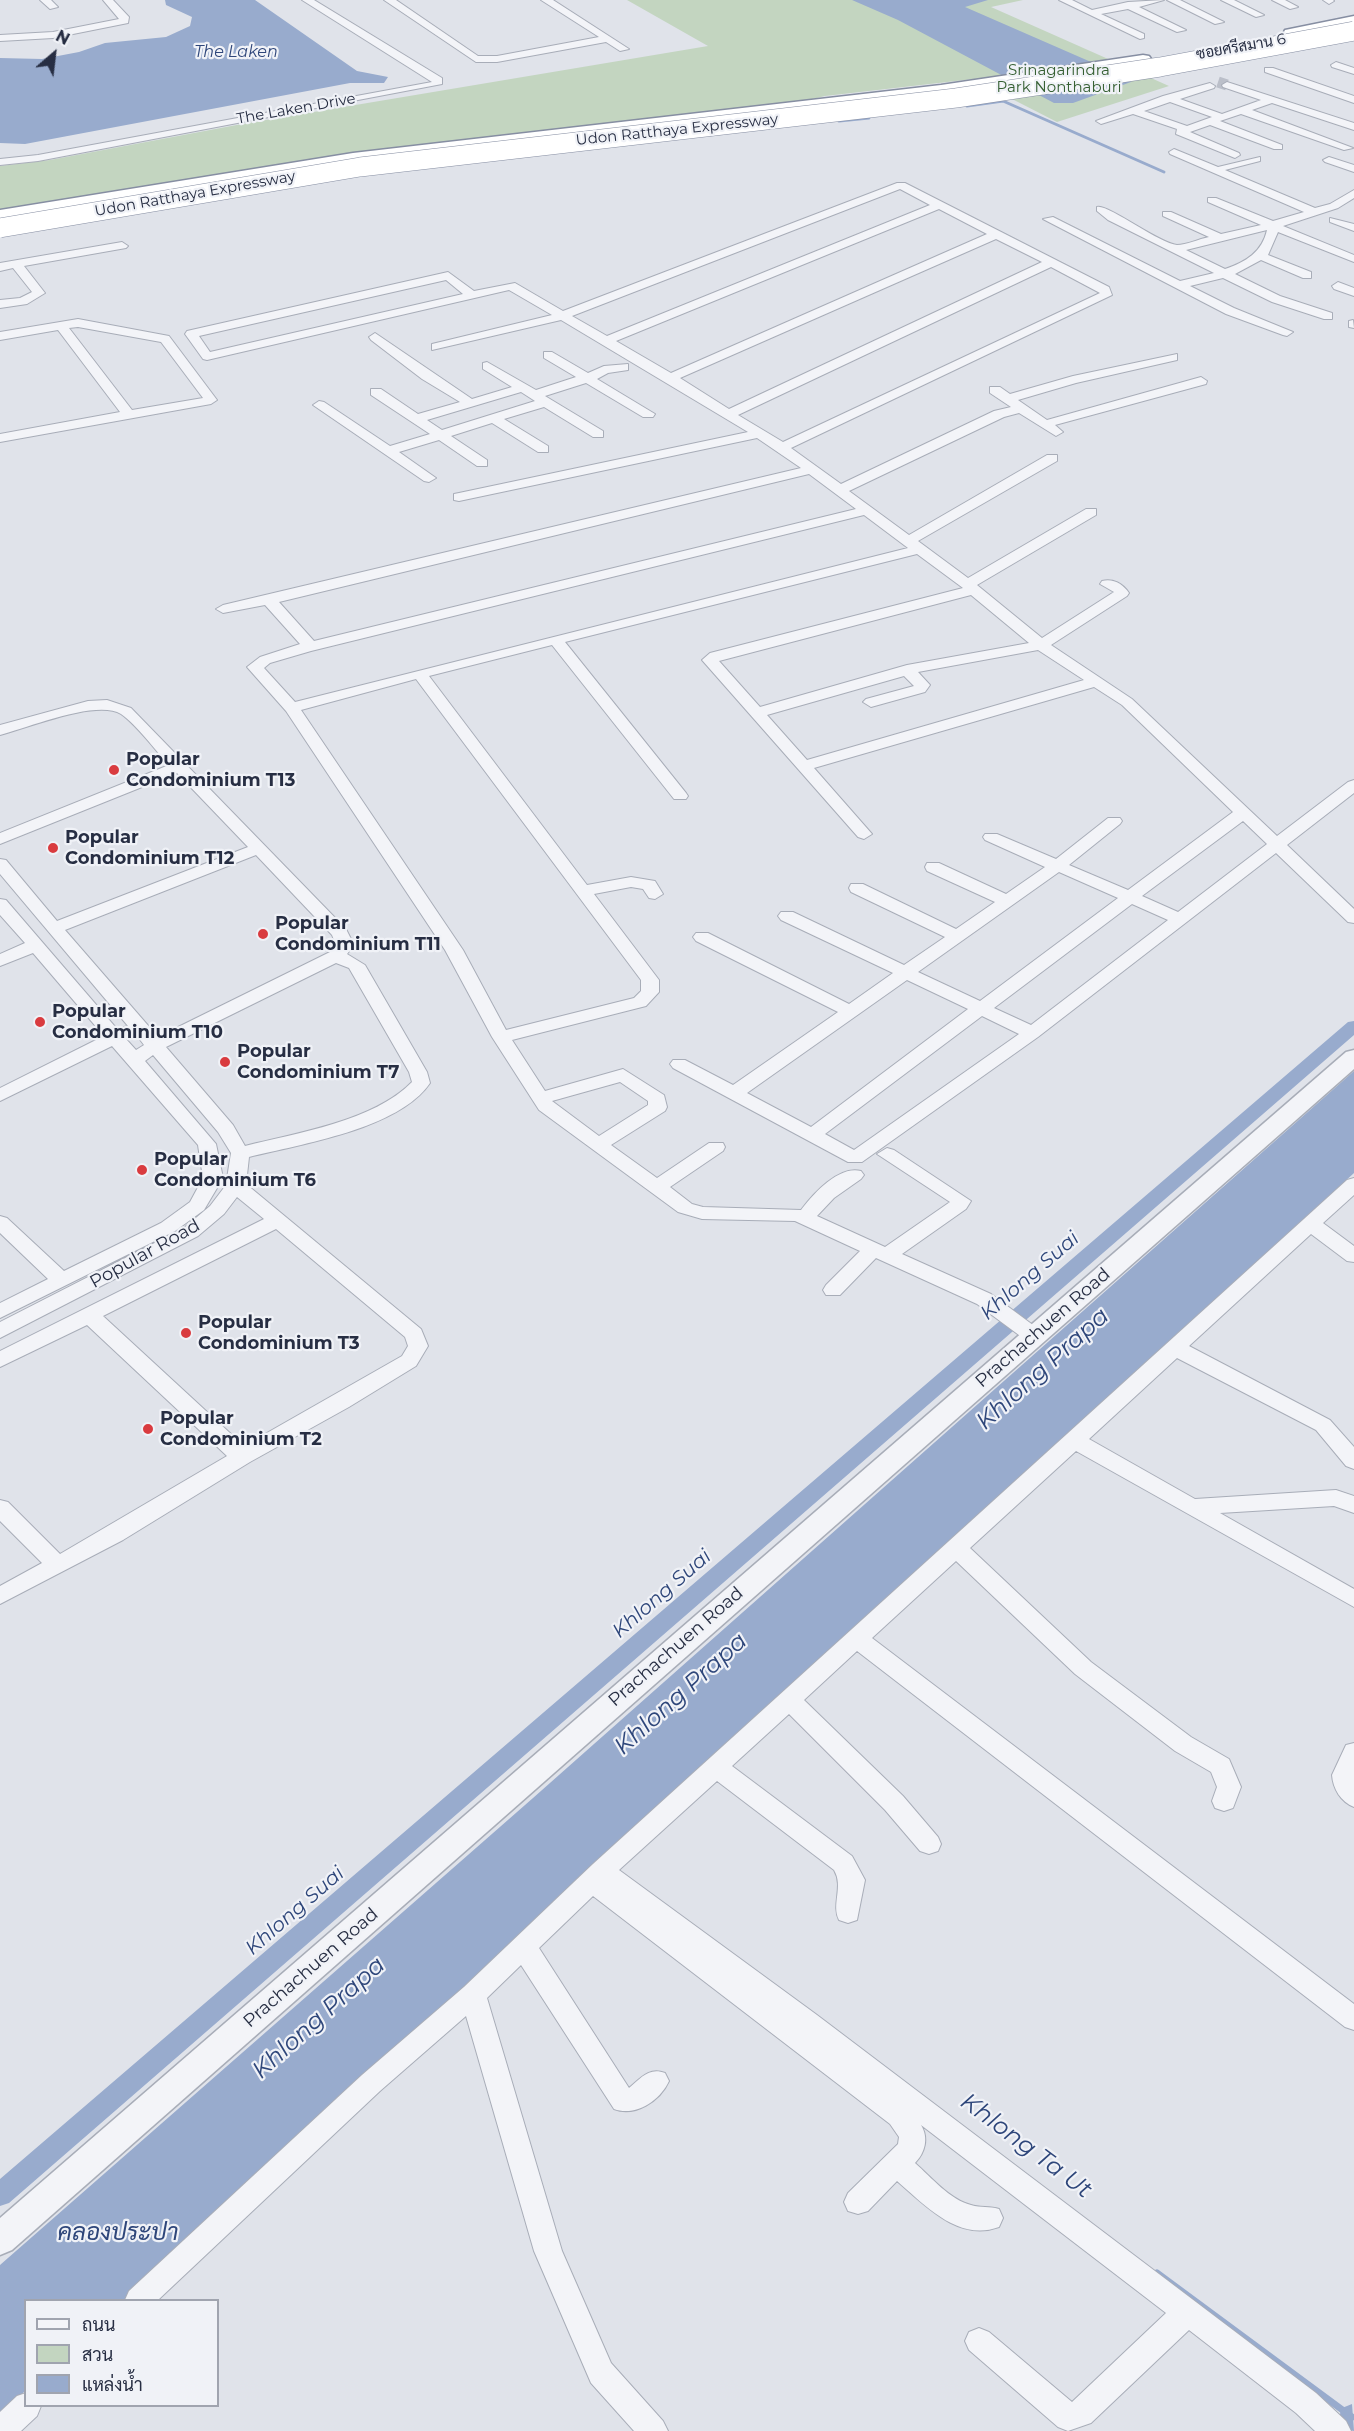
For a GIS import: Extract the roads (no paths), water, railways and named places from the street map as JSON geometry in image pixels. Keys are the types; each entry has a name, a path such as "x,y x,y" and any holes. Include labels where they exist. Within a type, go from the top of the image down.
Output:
{"highway":[{"name":"Udon Ratthaya Expressway","path":"0,226 360,167 945,99 1160,67 1351,28"},
{"name":"Udon Ratthaya Expressway","path":"0,216 264,172 396,153 953,88 1351,28"}],"street":[{"path":"0,38 53,35 124,21 124,17 108,0"},
{"name":"The Laken Drive","path":"0,162 38,158 437,84 438,80 386,46 360,34 307,0"},
{"path":"389,0 476,59 497,59 607,39"},
{"path":"546,0 624,49"},
{"path":"1064,0 1140,36"},
{"path":"1118,0 1181,30"},
{"path":"1091,13 1159,0"},
{"path":"1172,0 1219,22"},
{"path":"1226,0 1259,15"},
{"path":"1277,0 1293,7"},
{"name":"ซอยศรีสมาน 6","path":"1128,68 1351,28"},
{"path":"1196,55 1216,79 1354,127"},
{"path":"1336,65 1354,71"},
{"path":"1269,70 1354,100"},
{"path":"1101,120 1216,79"},
{"path":"0,226 401,156 979,89"},
{"path":"1167,98 1221,117"},
{"path":"1235,155 1180,133 1274,99"},
{"path":"1132,110 1186,129"},
{"path":"1240,110 1348,148"},
{"path":"1209,122 1278,147"},
{"path":"1174,152 1314,212"},
{"path":"1215,169 1256,159"},
{"path":"1329,160 1354,169"},
{"path":"436,347 548,321 901,185 1105,290 1106,295 782,447"},
{"path":"1174,249 1274,225 1334,206 1353,195"},
{"path":"1212,200 1353,259"},
{"path":"606,341 939,205"},
{"path":"1101,209 1112,218 1276,299 1328,316"},
{"path":"1167,214 1218,237"},
{"path":"1049,219 1236,313 1287,332"},
{"path":"1335,220 1354,228"},
{"path":"1178,285 1249,264 1261,256 1272,243 1274,225"},
{"path":"670,378 997,234"},
{"path":"0,267 122,246"},
{"path":"1261,256 1307,275"},
{"path":"729,414 1052,262"},
{"path":"0,304 23,301 39,292 16,264"},
{"path":"472,295 448,276 191,334 207,356 472,295 511,286 642,361 782,447 971,587 1041,645 1127,702 1354,918"},
{"path":"1338,286 1354,292"},
{"path":"0,336 78,323 165,339 211,400 0,438"},
{"path":"61,326 129,415"},
{"path":"375,337 427,376 470,403"},
{"path":"548,355 648,414"},
{"path":"1008,399 1073,380 1173,357"},
{"path":"389,451 494,419 588,378 602,373 611,374 642,361"},
{"path":"995,390 1050,428 1196,383 1158,361"},
{"path":"487,366 598,434"},
{"path":"417,419 522,388"},
{"path":"376,392 482,463"},
{"path":"319,405 429,478"},
{"path":"840,490 999,414 1021,408"},
{"path":"494,419 543,449"},
{"path":"459,497 760,433"},
{"path":"292,708 307,702 420,675 914,545 1052,458"},
{"path":"224,609 812,469"},
{"path":"867,510 306,648 265,660 255,668 292,708 454,950 501,1037 546,1106 685,1208 702,1214 798,1215 984,1299 1034,1336"},
{"path":"864,834 710,660 715,656 971,587 1091,512"},
{"path":"756,712 907,670 1041,645 1122,593 1119,589 1107,584"},
{"path":"273,599 271,603 308,643 306,648"},
{"path":"555,640 680,796"},
{"path":"871,702 920,689 921,685 907,670"},
{"path":"420,675 650,980 650,992 640,1002 501,1037"},
{"path":"803,766 1098,681"},
{"path":"0,730 88,706 107,705 126,711 340,933 345,945 336,957 154,1046 135,1060"},
{"path":"0,839 179,766"},
{"path":"679,1064 855,1158 1032,1033 1354,785"},
{"path":"812,1134 1244,812"},
{"path":"734,1093 1057,866 1114,821"},
{"path":"991,837 1180,919"},
{"path":"54,928 258,849"},
{"path":"0,864 226,1129 240,1153 236,1186 414,1334 418,1346 409,1361 242,1457 116,1534 0,1596"},
{"path":"933,867 1007,901"},
{"path":"584,891 631,882 649,885 655,894"},
{"path":"856,888 957,936"},
{"name":"Popular Road","path":"0,904 207,1144 213,1178 196,1206 168,1227 0,1311"},
{"path":"787,916 1032,1033"},
{"path":"702,937 850,1011"},
{"path":"0,961 35,945"},
{"path":"240,1153 337,1128 377,1113 414,1093 421,1083 418,1072 356,965 336,957"},
{"path":"0,1095 137,1026"},
{"name":"Prachachuen Road","path":"0,2239 1354,1057"},
{"path":"541,1098 623,1075 657,1100 658,1107 599,1144"},
{"path":"657,1187 716,1147"},
{"path":"833,1290 881,1251 959,1205 961,1201 887,1154"},
{"path":"805,1218 815,1203 832,1187 854,1175"},
{"name":"Popular Road","path":"0,1331 191,1232 217,1210 236,1186"},
{"path":"141,2299 371,2083 473,1995 597,1876 856,1638 1311,1224 1350,1196"},
{"path":"0,1360 276,1221"},
{"path":"0,1222 61,1280"},
{"path":"1311,1224 1354,1256"},
{"path":"88,1314 242,1457"},
{"path":"1175,1348 1323,1425 1354,1461"},
{"path":"1074,1440 1354,1599"},
{"path":"1192,1507 1336,1498 1354,1505"},
{"path":"0,1508 57,1565"},
{"path":"956,1548 1083,1668 1183,1744 1221,1766 1229,1787 1224,1801"},
{"path":"856,1638 1354,2019"},
{"path":"789,1700 894,1803 929,1844"},
{"path":"1354,1752 1343,1768 1345,1787 1354,1797"},
{"path":"716,1767 843,1863 853,1880 848,1913"},
{"path":"597,1876 899,2116 913,2135 910,2150 858,2202"},
{"path":"597,1876 808,2023 1306,2403 1336,2431"},
{"path":"524,1947 623,2101 635,2099 656,2081"},
{"path":"473,1995 548,2252 601,2373 653,2431"},
{"path":"896,2164 948,2208 970,2218 989,2218"},
{"path":"979,2341 1068,2417 1081,2413 1187,2313"},
{"path":"0,2431 26,2407"}],"water":[{"name":"The Laken","path":"165,0 255,0 357,71 388,77 384,83 350,83 25,144 0,143 0,58 42,59 79,52 105,43 166,37 190,26 192,17 166,5"},
{"path":"852,0 988,0 965,7 1130,79 1131,82 1073,103 1054,103 898,20"},
{"name":"คลองประปา","path":"1354,1071 1354,1173 125,2299 24,2299 24,2392 0,2414 0,2265 533,1798"}],"waterway":[{"path":"967,106 1003,101 1164,172"},
{"path":"839,121 869,118"},
{"name":"Khlong Suai","path":"0,2195 1354,1026"},
{"name":"Khlong Ta Ut","path":"1157,2273 1352,2417"}],"tunnel":[{"path":"1218,82 1227,85"}],"place":[{"name":"Popular Condominium T13","path":"114,770"},
{"name":"Popular Condominium T12","path":"53,848"},
{"name":"Popular Condominium T11","path":"263,934"},
{"name":"Popular Condominium T10","path":"40,1022"},
{"name":"Popular Condominium T7","path":"225,1062"},
{"name":"Popular Condominium T6","path":"142,1170"},
{"name":"Popular Condominium T3","path":"186,1333"},
{"name":"Popular Condominium T2","path":"148,1429"}],"park label":[{"name":"Srinagarindra Park Nonthaburi","path":"1059,80"}],"water label":[{"name":"Khlong Prapa","path":"1043,1369"},
{"name":"Khlong Prapa","path":"681,1694"},
{"name":"Khlong Prapa","path":"319,2018"}]}
